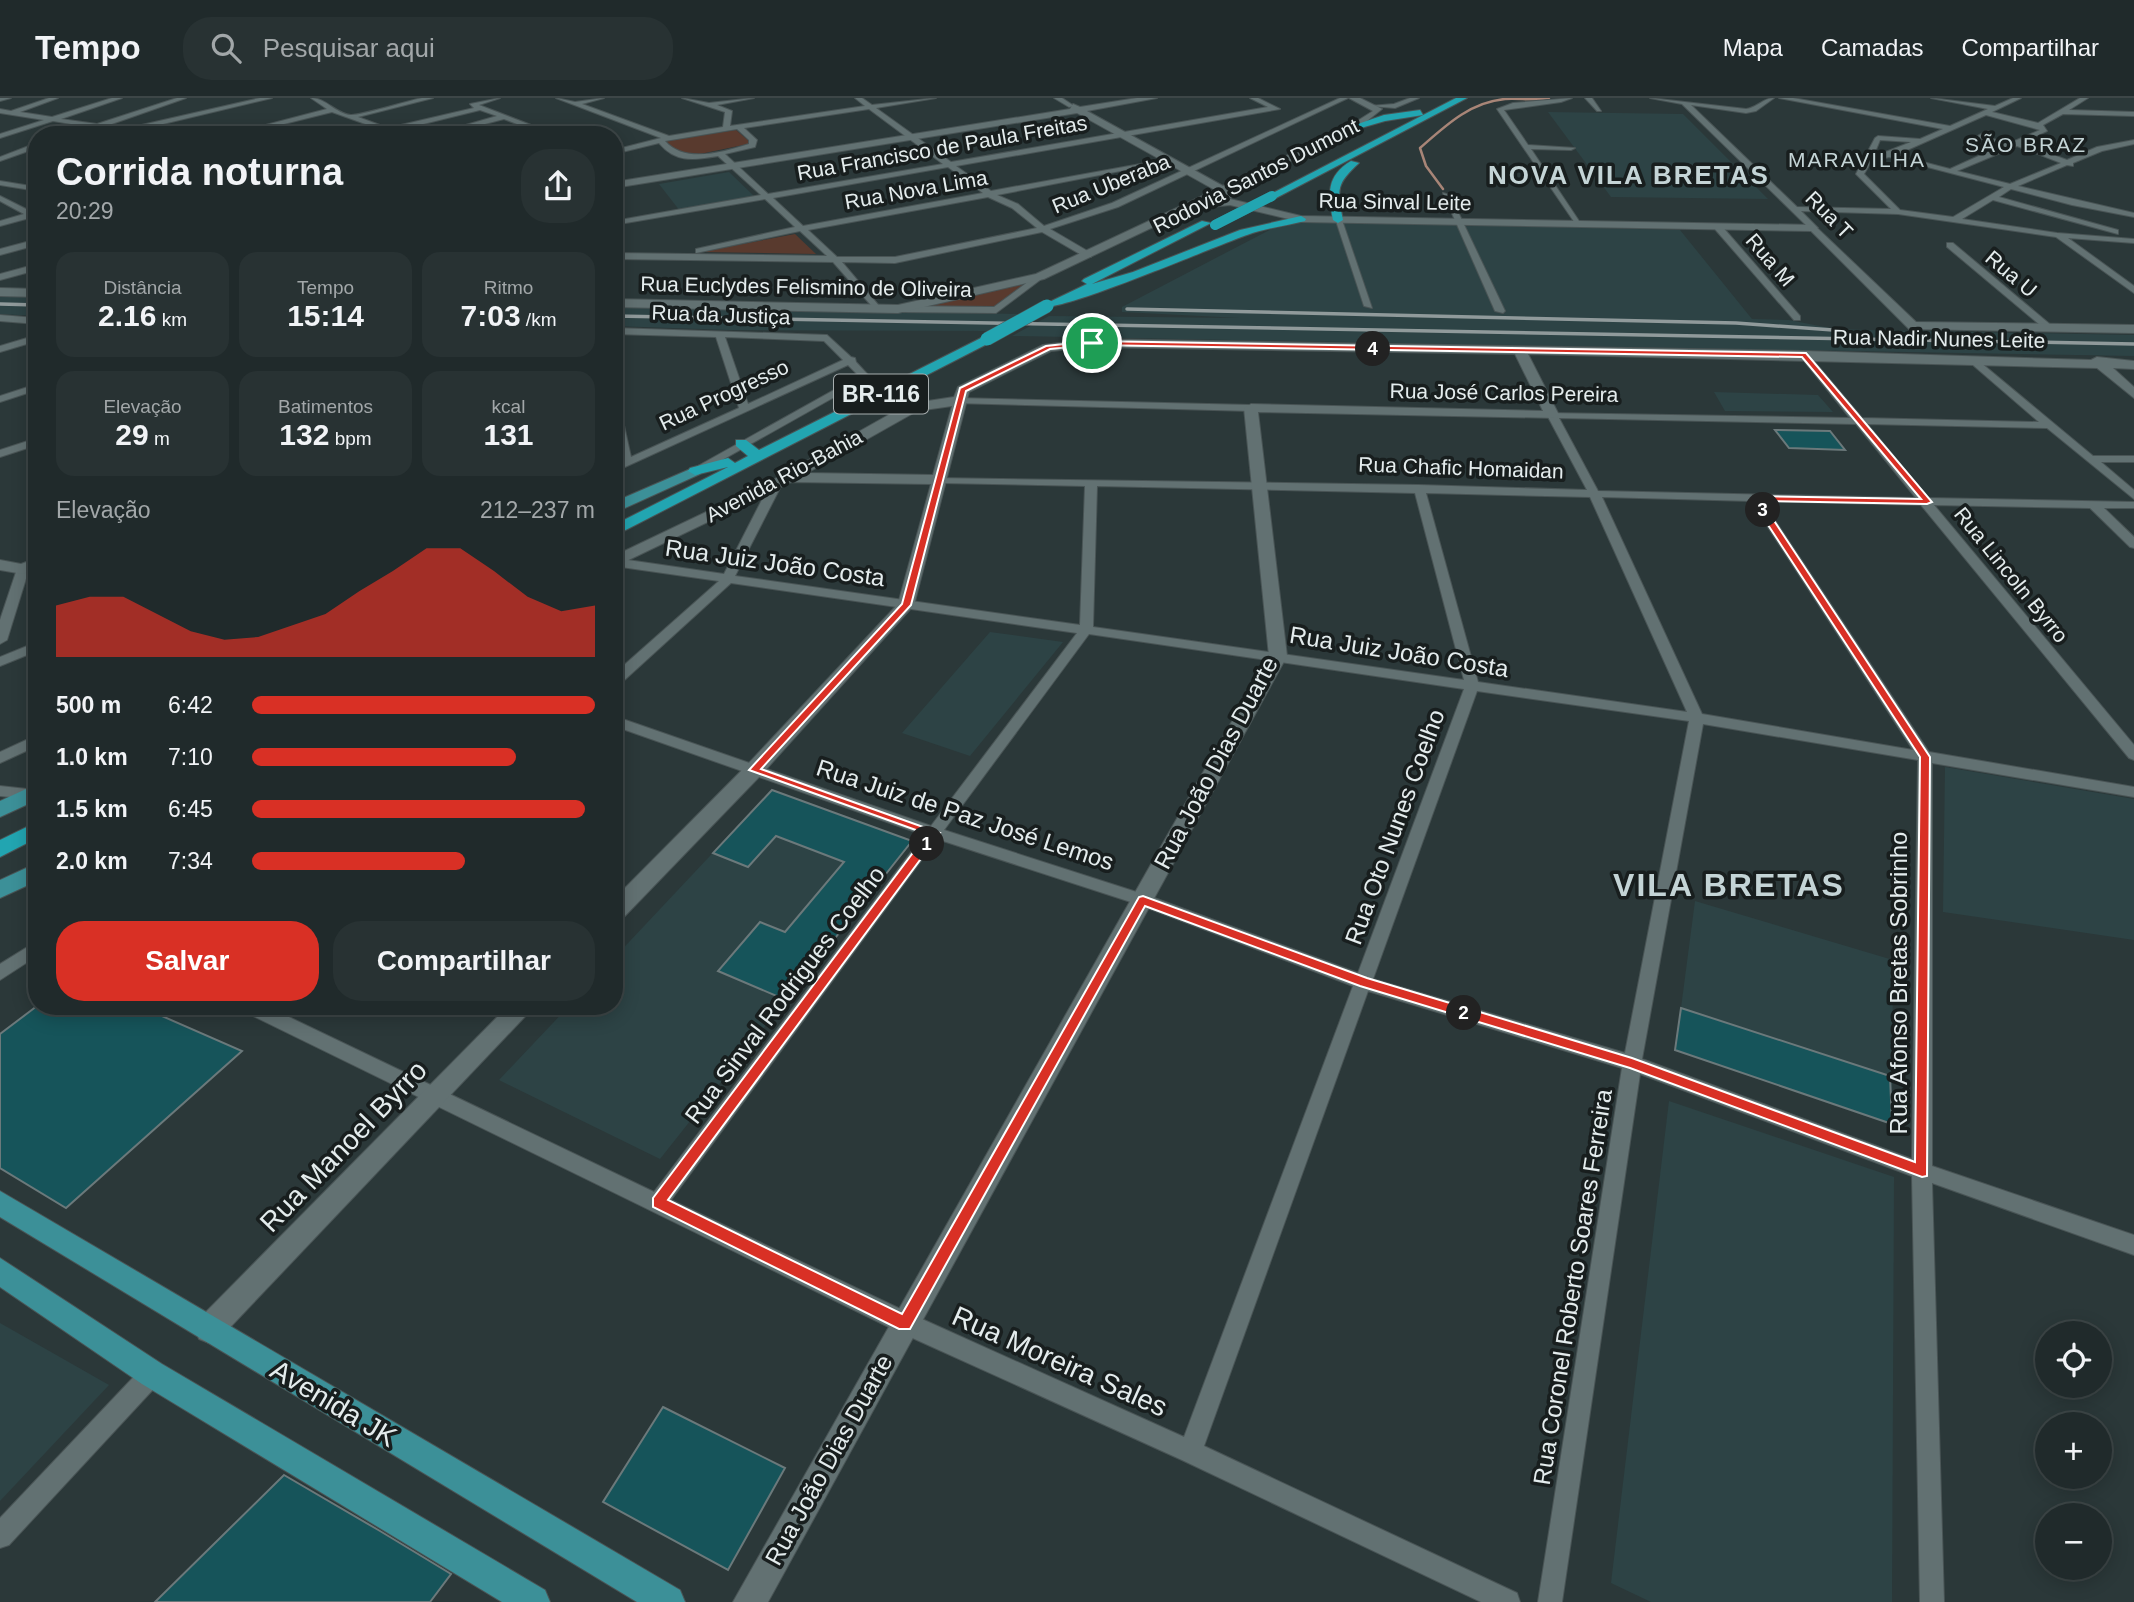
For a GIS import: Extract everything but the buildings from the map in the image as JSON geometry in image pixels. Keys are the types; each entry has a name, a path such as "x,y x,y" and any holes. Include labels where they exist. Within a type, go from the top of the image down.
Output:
{"highway":[{"name":"Rodovia Santos Dumont","path":"1268,195 1376,133 1448,98"},
{"name":"Rodovia Santos Dumont","path":"623,526 1047,306 1463,98"},
{"path":"1354,127 1384,117 1420,113"},
{"path":"1338,220 1331,186 1336,175 1419,128 1434,113"},
{"path":"1354,127 1371,127 1376,133"},
{"path":"1260,211 1261,225"},
{"path":"1076,293 1129,280 1261,225 1301,219"},
{"path":"741,443 756,454"},
{"path":"695,471 774,449"},
{"path":"0,849 28,835"}],"main road":[{"name":"Avenida Rio-Bahia","path":"623,504 695,471"},
{"path":"0,810 28,796"},
{"path":"0,890 28,876"},
{"name":"Avenida JK","path":"0,1203 668,1602"},
{"path":"0,1271 152,1374 533,1602"}],"street":[{"path":"0,99 8,98"},
{"path":"11,113 55,98"},
{"path":"31,126 119,98"},
{"path":"0,114 11,113 97,126 183,98"},
{"path":"149,126 269,98"},
{"path":"314,99 325,98"},
{"path":"354,116 430,98"},
{"path":"405,126 497,98"},
{"path":"559,98 665,139 670,151 681,156 719,153 754,143 739,127"},
{"path":"575,104 601,98"},
{"path":"685,98 729,111 726,129"},
{"path":"710,104 751,98"},
{"path":"858,98 991,195 1015,206 1043,229 1088,255"},
{"path":"623,150 665,139 933,98"},
{"path":"1057,98 1221,190 1230,202"},
{"path":"1075,108 1122,98"},
{"path":"623,183 1075,108 1153,98"},
{"path":"1253,98 1300,117"},
{"name":"Rua Uberaba","path":"670,257 895,260 1043,229 1104,209 1345,98"},
{"path":"898,309 1040,277 1088,255 1354,127 1377,112 1378,109 1373,106 1353,98"},
{"path":"1373,106 1395,106 1416,98"},
{"path":"1569,98 1544,105 1501,106 1577,224"},
{"path":"1588,98 1598,110"},
{"path":"1653,98 1746,111 1754,110 1771,98"},
{"path":"1782,98 1954,128"},
{"path":"1934,98 1992,111 2039,125 2045,130 2016,145 1948,172"},
{"path":"1868,160 1889,155 2018,98"},
{"path":"2039,125 2085,98"},
{"path":"314,99 370,126"},
{"name":"Rua T","path":"1685,103 1798,209 1913,326 2049,328"},
{"path":"2124,114 2134,106"},
{"path":"474,107 528,126"},
{"name":"Rua Francisco de Paula Freitas","path":"623,221 1276,108"},
{"path":"267,126 332,110"},
{"path":"2065,112 2134,114"},
{"path":"468,126 503,117"},
{"path":"0,136 28,127"},
{"path":"1989,132 1979,137 2016,145 2070,164"},
{"path":"1898,212 1860,174 1878,138 1920,141"},
{"path":"1954,220 2010,187 2070,164 2100,149 2134,142"},
{"path":"1526,147 1571,148"},
{"path":"0,159 28,150"},
{"path":"719,153 835,259 877,309"},
{"path":"15,154 28,156"},
{"path":"1889,155 2072,203 2134,215"},
{"name":"Rua Nova Lima","path":"670,257 803,228 1168,161"},
{"path":"623,179 729,164"},
{"path":"0,183 28,188"},
{"path":"1446,194 1456,222 1500,311"},
{"path":"1990,197 2134,239"},
{"path":"0,198 28,211"},
{"path":"1187,206 1230,202"},
{"name":"Rua Sinval Leite","path":"1230,202 1301,219 1814,228"},
{"path":"2050,216 2072,203"},
{"path":"1798,209 1898,212 2057,235 2134,239"},
{"path":"0,223 28,216"},
{"path":"1338,220 1370,306"},
{"name":"Rua M","path":"1717,226 1797,318"},
{"path":"2057,235 2134,290"},
{"path":"0,251 28,244"},
{"name":"Rua U","path":"1950,245 2049,328"},
{"path":"623,256 670,257"},
{"path":"0,277 28,269"},
{"path":"2115,276 2134,276"},
{"name":"Rua Euclydes Felismino de Oliveira","path":"623,303 996,310 1040,277"},
{"path":"0,292 28,293"},
{"path":"0,318 28,320"},
{"path":"2049,328 2134,329"},
{"name":"Rua da Justiça","path":"623,331 827,338 852,360"},
{"path":"719,333 744,407"},
{"path":"0,349 28,341"},
{"name":"Rua Nadir Nunes Leite","path":"958,401 963,390 1048,348 1092,343 2097,361 2134,365"},
{"path":"1520,352 1594,493 1697,718"},
{"name":"Rua Lincoln Byrro","path":"1804,355 2134,755"},
{"path":"1971,359 2134,496"},
{"name":"Rua Progresso","path":"623,465 744,407 852,360"},
{"name":"Avenida Rio-Bahia","path":"695,471 741,443 865,377 852,360"},
{"path":"2097,361 2134,394"},
{"path":"0,399 28,390"},
{"path":"623,904 754,770 906,605 941,480 958,401"},
{"name":"Avenida Rio-Bahia","path":"623,558 782,480 913,407 958,401"},
{"name":"Rua José Carlos Pereira","path":"958,401 2050,425"},
{"name":"Rua João Dias Duarte","path":"750,1602 1278,656 1257,484 1251,408"},
{"path":"0,454 28,445"},
{"path":"623,445 627,463"},
{"path":"2090,459 2134,459"},
{"path":"623,674 727,580 782,480"},
{"name":"Rua Chafic Homaidan","path":"782,480 1257,484 1755,499 2134,505"},
{"path":"1086,629 1091,482"},
{"name":"Rua Oto Nunes Coelho","path":"1190,1452 1472,686 1419,488"},
{"path":"1755,499 1925,757"},
{"path":"2093,504 2134,544"},
{"name":"Rua Juiz João Costa","path":"623,563 1697,718 2134,792"},
{"path":"0,565 28,566"},
{"path":"0,640 28,571"},
{"name":"Rua Sinval Rodrigues Coelho","path":"658,1202 1086,629"},
{"path":"0,662 28,650"},
{"name":"Rua Coronel Roberto Soares Ferreira","path":"1550,1602 1632,1063 1697,718"},
{"name":"Rua Juiz de Paz José Lemos","path":"623,724 935,833 1143,900 1364,983 1632,1063 1922,1171 2134,1244"},
{"path":"0,758 28,744"},
{"name":"Rua Afonso Bretas Sobrinho","path":"1925,757 1922,1171 1932,1602"},
{"path":"0,791 28,793"},
{"path":"0,973 28,953"},
{"name":"Rua Moreira Sales","path":"267,1015 905,1323 1190,1452 1508,1602"},
{"name":"Rua Manoel Byrro","path":"209,1329 514,1015"},
{"path":"0,1536 152,1374"}],"shaded area":[{"path":"1548,112 1683,114 1768,199 1611,197"},
{"path":"736,130 750,142 748,144 700,154 677,153 666,141"},
{"path":"729,172 755,197 680,211 659,184"},
{"path":"1301,221 1680,230 1752,319 1789,320 1835,329 2134,335 2134,356 1012,336 1049,316 1240,318 1122,312 1122,307 1279,225"},
{"path":"795,234 816,254 701,252"},
{"path":"1031,280 996,308 913,307"},
{"path":"0,295 28,296 28,316 0,314"},
{"path":"623,306 1023,314 989,331 729,330 623,326"},
{"path":"1714,392 1818,395 1833,412 1725,411"},
{"path":"990,632 1063,642 970,756 902,733"},
{"path":"1945,767 2134,799 2134,940 1943,912"},
{"path":"772,790 912,841 660,1159 499,1080 560,1015 623,1015 623,948"},
{"path":"1695,901 1893,960 1892,1124 1681,1008"},
{"path":"1669,1101 1894,1177 1892,1602 1651,1602 1611,1583"},
{"path":"0,1323 109,1385 0,1501"}],"waterway":[{"path":"1443,189 1426,166 1420,148 1439,131 1469,110 1492,101 1549,98"}],"railway":[{"path":"0,304 28,305"},
{"path":"1127,309 1736,323 1833,330"},
{"path":"623,316 2134,344"}],"district":[{"name":"SÃO BRAZ","path":"2026,145"},
{"name":"MARAVILHA","path":"1857,160"},
{"name":"NOVA VILA BRETAS","path":"1629,175"},
{"name":"VILA BRETAS","path":"1729,885"}],"route":[{"path":"1092,343 1804,355 1927,502 1755,499 1925,757 1922,1171 1632,1063 1364,983 1143,900 905,1323 658,1202 935,833 754,770 906,605 963,390 1048,348 1092,343"}]}
